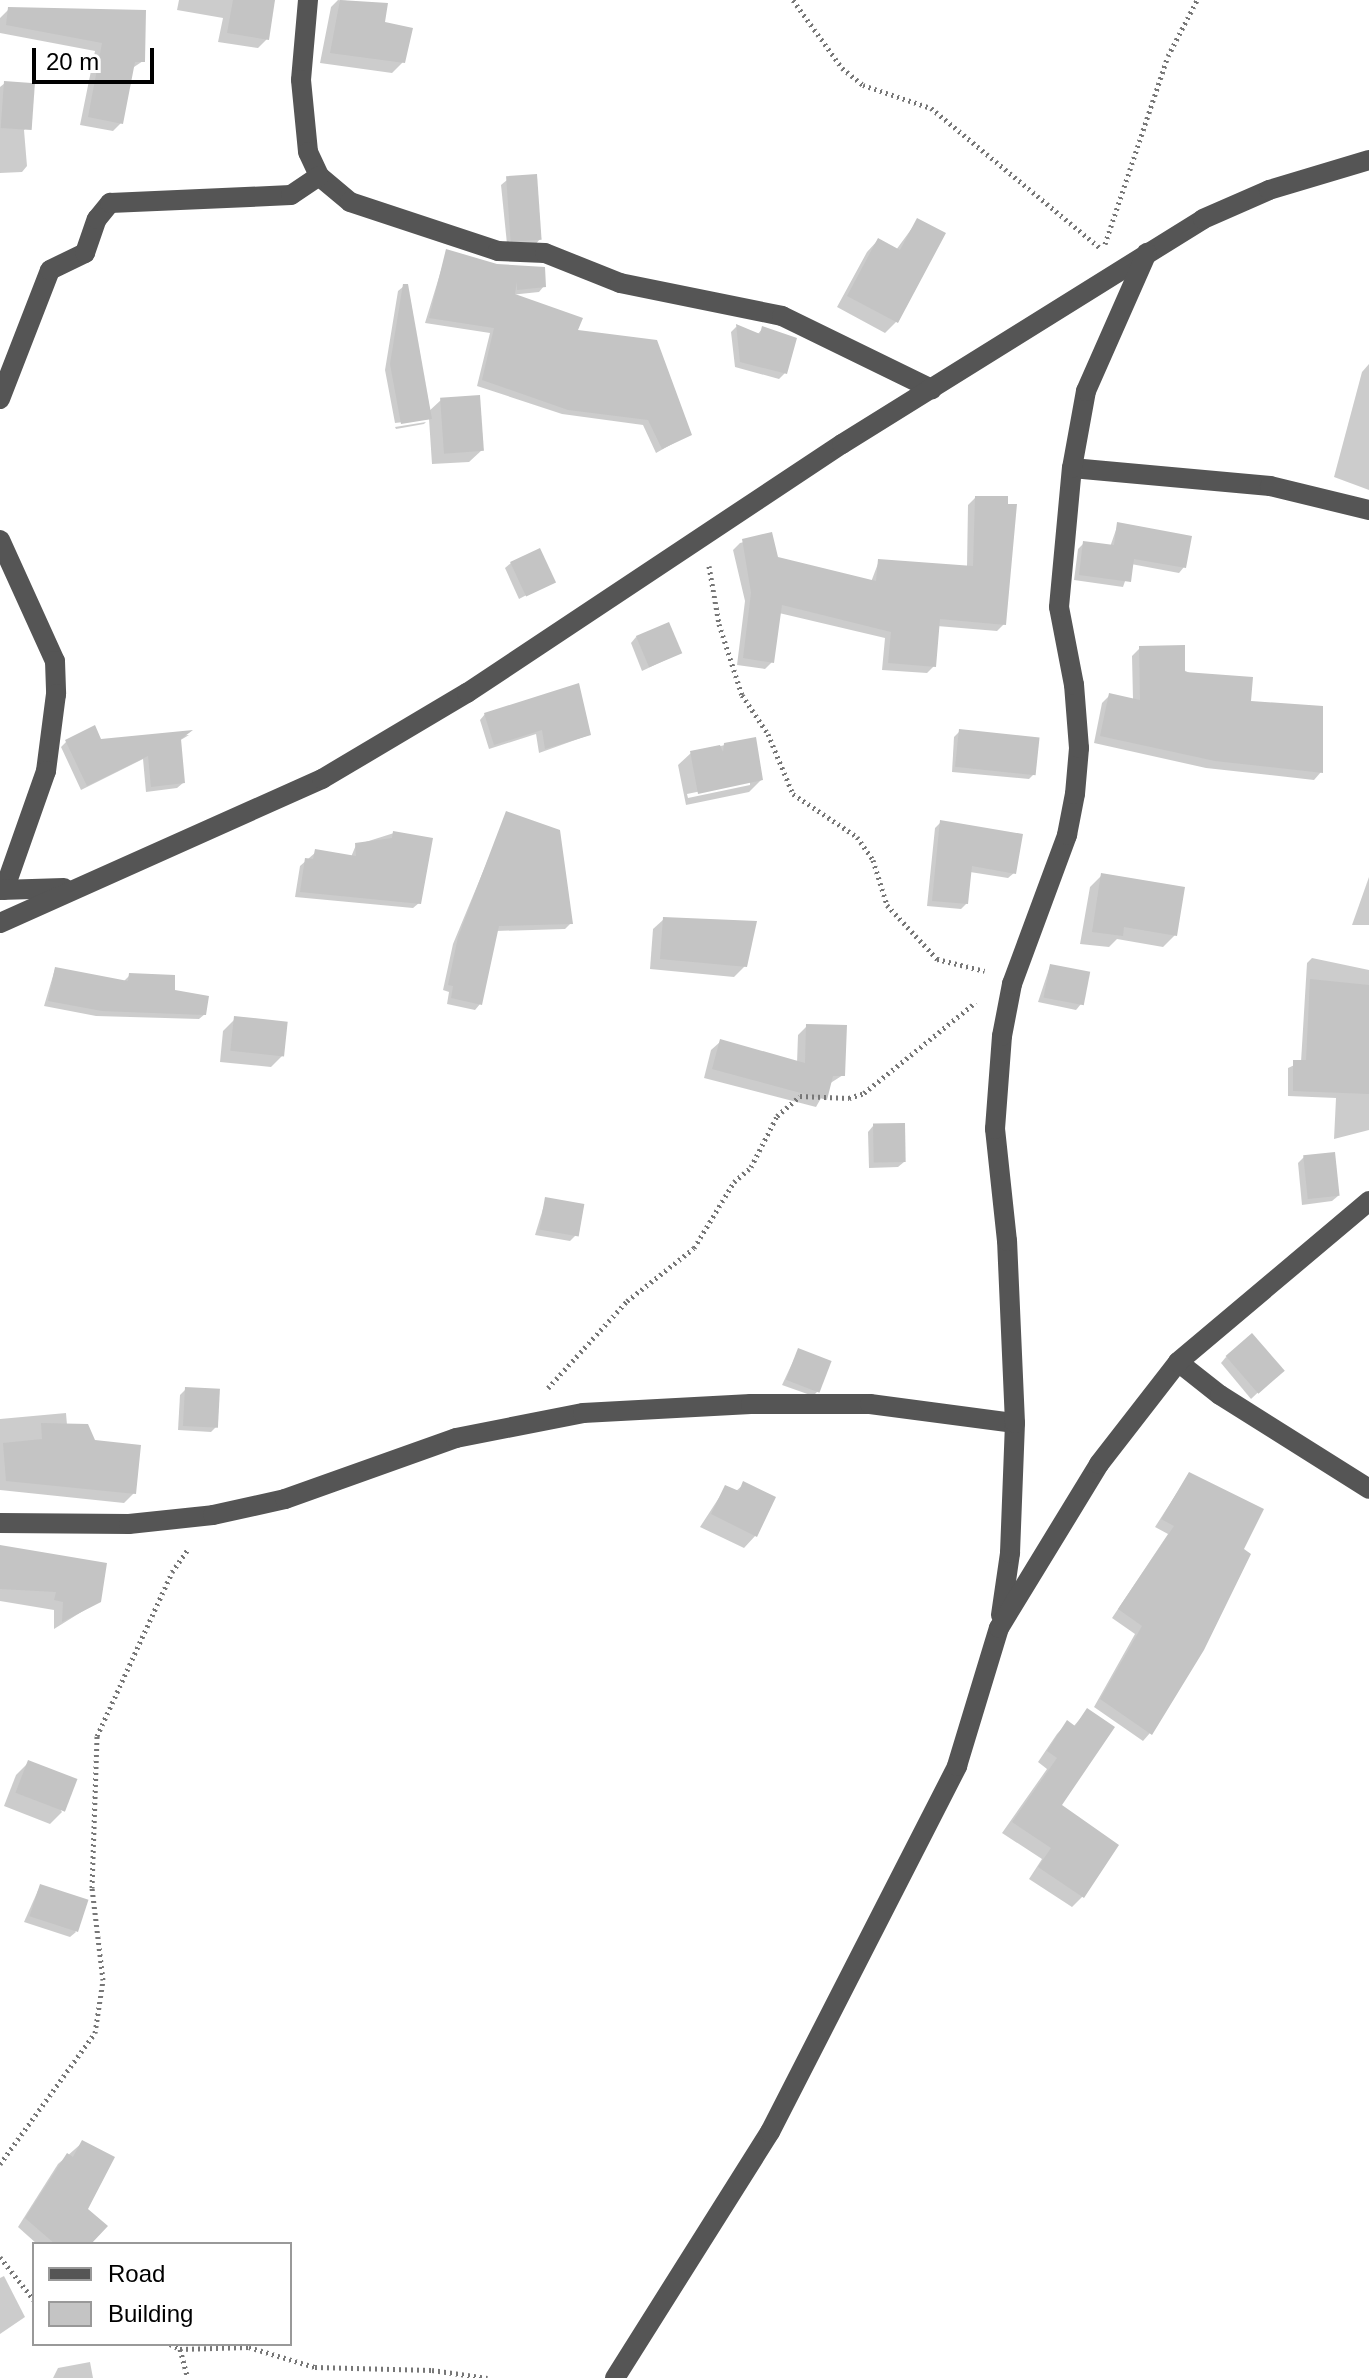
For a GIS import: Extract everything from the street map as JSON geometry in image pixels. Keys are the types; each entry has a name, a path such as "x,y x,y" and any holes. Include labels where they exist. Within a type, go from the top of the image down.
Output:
{"street":[{"path":"308,0 303,120 319,176 350,202 498,251 545,253 620,283 782,316 932,389"},
{"path":"0,923 70,887 322,779 467,693 703,535 1203,219 1269,190 1369,160"},
{"path":"0,399 50,270 85,253 97,219 110,203 291,195 319,176"},
{"path":"615,2378 770,2132 901,1880 957,1766 999,1628 1010,1553 1015,1423 1011,1294 995,1129 1002,1036 1018,968 1067,835 1075,794 1079,748 1074,685 1059,607 1072,468 1086,391 1147,253"},
{"path":"1072,468 1270,486 1369,510"},
{"path":"0,540 55,661 56,694 46,771 2,890 70,887"},
{"path":"999,1628 1099,1464 1178,1362 1369,1201"},
{"path":"1178,1362 1220,1395 1369,1489"},
{"path":"0,1523 129,1524 213,1515 285,1499 411,1451 515,1425 583,1413 751,1404 870,1404 1015,1423"}],"path":[{"path":"793,0 842,68 863,85 931,108 1083,239 1104,250 1107,228 1139,154 1168,56 1197,0"},
{"path":"703,535 719,624 742,695 768,734 793,794 857,837 873,860 887,905 937,959 973,972 1018,968"},
{"path":"515,1425 597,1329 694,1248 720,1213 734,1182 751,1167 777,1116 800,1096 849,1098 864,1093 1018,968"},
{"path":"0,2164 95,2033 103,1980 92,1888 97,1736 172,1572 213,1515"},
{"path":"0,2257 32,2297"},
{"path":"174,2346 180,2349 249,2347 315,2367 432,2370 487,2378"},
{"path":"180,2349 188,2378"}],"building":[{"path":"233,0 275,0 269,40 227,33"},
{"path":"340,0 388,3 385,22 413,28 405,63 330,53"},
{"path":"8,7 146,10 145,62 135,62 123,124 88,117 102,43 6,25"},
{"path":"4,81 35,83 32,130 1,128"},
{"path":"537,174 542,240 511,242 506,176"},
{"path":"917,218 946,233 898,323 847,296 878,238 900,250"},
{"path":"446,249 497,264 545,267 546,287 517,290 517,282 515,294 583,318 578,330 657,340 692,435 662,449 648,420 568,410 482,380 494,328 429,318"},
{"path":"403,284 408,284 432,419 401,424 390,364"},
{"path":"736,324 760,334 762,326 797,338 787,374 740,362"},
{"path":"480,395 484,451 444,454 440,398"},
{"path":"975,496 1008,496 1008,504 1017,504 1006,625 940,619 936,667 888,663 891,632 782,605 774,663 743,658 751,593 742,539 772,532 778,557 876,581 878,559 973,566"},
{"path":"1117,522 1192,536 1186,568 1134,559 1131,582 1079,575 1083,541 1114,545"},
{"path":"540,548 556,582 526,596 510,562"},
{"path":"669,622 682,653 649,667 636,636"},
{"path":"1185,645 1185,672 1253,677 1251,701 1323,706 1323,773 1215,761 1100,736 1109,693 1140,700 1139,646"},
{"path":"579,683 591,735 545,749 542,730 494,745 484,713"},
{"path":"95,725 101,739 193,730 181,739 185,783 151,787 148,756 87,786 65,740"},
{"path":"959,729 1040,737 1036,775 955,767"},
{"path":"756,737 763,780 698,794 690,751 720,745 723,752 724,743"},
{"path":"506,811 560,830 573,924 499,926 482,1005 451,998 453,986 448,985 458,937"},
{"path":"940,820 1023,834 1016,874 972,866 968,904 932,901"},
{"path":"393,831 433,838 421,904 300,892 305,858 313,859 315,849 356,856 355,843 392,838"},
{"path":"1101,873 1185,887 1177,936 1124,927 1123,936 1092,932"},
{"path":"663,917 757,921 747,967 660,959"},
{"path":"1050,964 1090,972 1084,1005 1044,997"},
{"path":"55,967 128,981 129,973 175,975 175,990 209,996 206,1015 102,1011 48,1001"},
{"path":"1310,979 1369,985 1369,1094 1293,1091 1293,1060 1306,1060"},
{"path":"234,1016 288,1022 284,1056 230,1051"},
{"path":"806,1024 847,1025 845,1076 833,1076 827,1100 712,1069 720,1039 805,1063"},
{"path":"905,1123 906,1162 874,1163 873,1124"},
{"path":"1335,1152 1340,1196 1308,1199 1303,1155"},
{"path":"545,1197 584,1204 579,1236 539,1229"},
{"path":"1252,1333 1285,1371 1258,1394 1226,1356"},
{"path":"798,1348 832,1361 819,1393 786,1380"},
{"path":"185,1387 220,1389 218,1428 183,1426"},
{"path":"41,1423 88,1424 95,1440 141,1445 136,1494 6,1481 3,1443 42,1439"},
{"path":"1189,1472 1264,1509 1244,1549 1251,1554 1204,1650 1152,1735 1100,1699 1142,1626 1118,1609 1174,1526 1161,1519"},
{"path":"743,1481 776,1497 757,1537 711,1514 725,1485 739,1491"},
{"path":"0,1545 107,1563 101,1602 62,1622 63,1602 54,1600 56,1592 0,1589"},
{"path":"1087,1708 1115,1727 1062,1805 1119,1845 1084,1898 1038,1867 1051,1848 1012,1822 1057,1758 1047,1751 1067,1720 1075,1726"},
{"path":"28,1760 77,1779 65,1812 15,1793"},
{"path":"40,1884 89,1900 78,1932 29,1916"},
{"path":"82,2140 115,2157 88,2209 108,2226 93,2242 53,2242 25,2218 67,2153 73,2157"}]}
